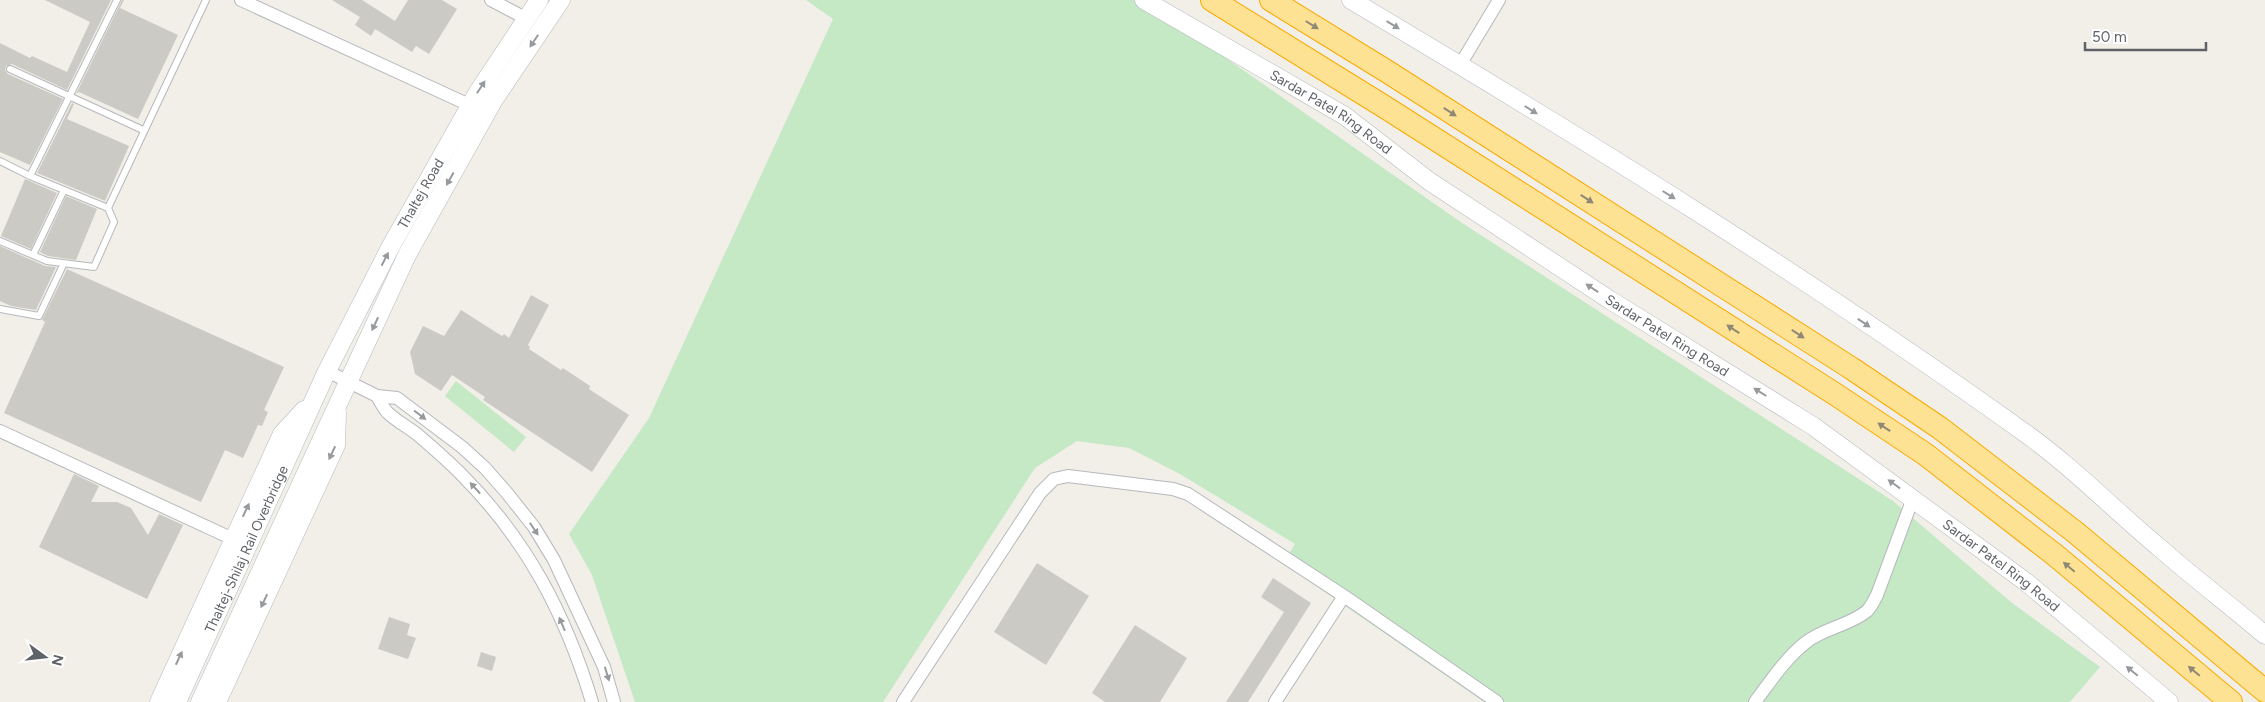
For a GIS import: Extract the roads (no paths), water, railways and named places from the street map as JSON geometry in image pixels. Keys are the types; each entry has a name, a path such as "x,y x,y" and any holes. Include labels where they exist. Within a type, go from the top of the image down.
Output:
{"highway":[{"path":"1212,0 1472,163 1925,454 2055,555 2231,702"},
{"path":"1271,0 1388,72 1851,368 1940,428 2074,532 2265,691"}],"street":[{"path":"241,0 487,113"},
{"path":"491,0 527,19"},
{"name":"Thaltej Road","path":"316,396 391,246 470,106 540,0"},
{"name":"Thaltej-Shilaj Rail Overbridge","path":"200,702 407,255 487,113 561,0"},
{"name":"Sardar Patel Ring Road","path":"1144,0 1345,116 1429,181 1610,300 1813,426 2026,582 2169,702"},
{"path":"1351,0 1460,65 1764,256 2026,434 2089,484 2160,549 2265,635"},
{"path":"1460,65 1499,0"},
{"path":"327,371 377,396 397,398 462,447 485,468 534,527 562,575 604,666 614,702"},
{"path":"159,702 282,434 316,396"},
{"name":"Thaltej-Shilaj Rail Overbridge","path":"177,702 316,396"},
{"path":"377,396 388,412 418,435 460,472 494,509 520,543 546,585 582,668 592,702"},
{"path":"217,702 336,445 338,405"},
{"path":"0,431 233,539"},
{"path":"903,702 1040,493 1054,479 1068,476 1089,477 1118,484 1173,489 1188,494 1344,596 1497,702"},
{"path":"1754,702 1790,656 1805,642 1820,632 1856,619 1868,610 1877,595 1913,498"},
{"path":"1275,702 1344,596"}],"lane":[{"path":"30,176 117,0"},
{"path":"108,208 143,130 206,0"},
{"path":"10,68 143,130"},
{"path":"0,160 30,176 108,208 114,222 94,267 47,261 0,241"},
{"path":"33,255 64,190"},
{"path":"0,309 39,316 64,263"}]}
